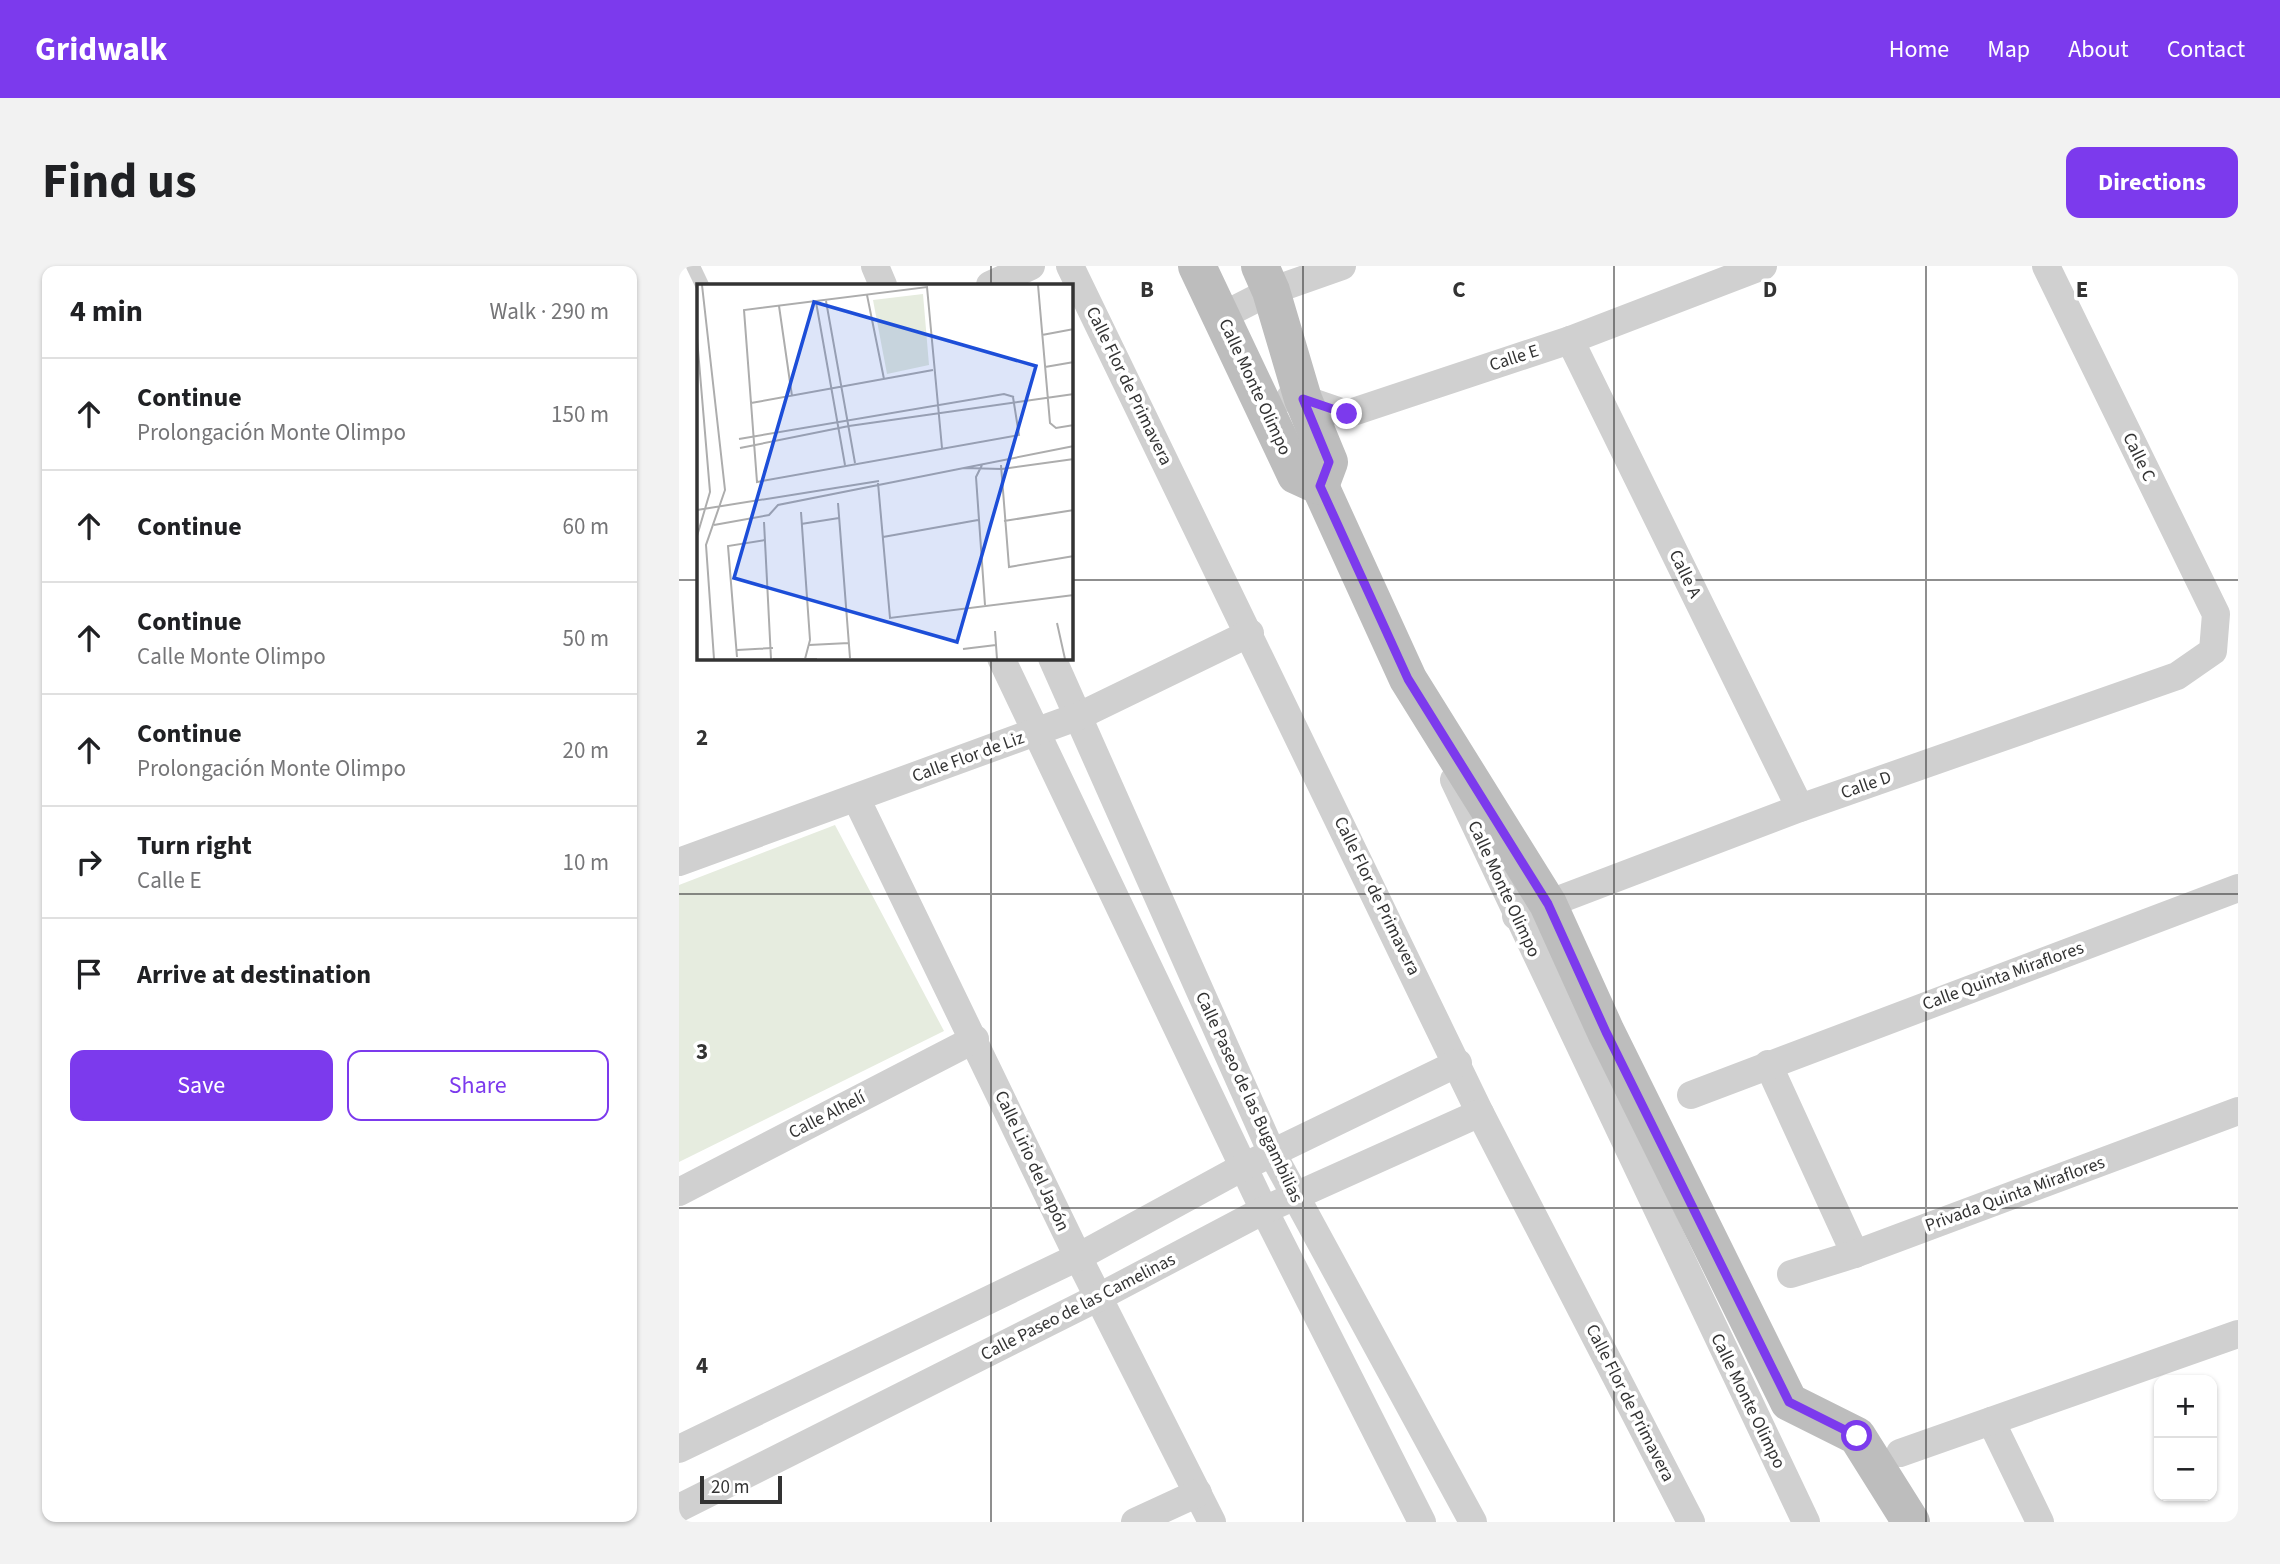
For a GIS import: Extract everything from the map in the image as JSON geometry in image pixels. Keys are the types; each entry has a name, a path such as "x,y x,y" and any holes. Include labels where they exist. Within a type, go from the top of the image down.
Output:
{"main road":[{"name":"Calle Monte Olimpo","path":"1197,266 1296,475 1320,486"},
{"path":"1265,278 1303,399 1329,462 1320,486 1408,679 1532,910 1603,1062 1789,1402 1857,1436 1911,1522"}],"street":[{"path":"875,266 883,284"},
{"path":"992,284 1031,266"},
{"name":"Calle Flor de Primavera","path":"1070,266 1250,633 1480,1113 1691,1522"},
{"path":"1222,316 1265,278 1342,266"},
{"name":"Calle E","path":"1261,397 1303,399 1347,414 1570,340 1763,266"},
{"name":"Calle C","path":"2046,266 2216,614 2213,651"},
{"name":"Calle A","path":"1570,340 1800,808"},
{"name":"Calle Flor de Liz","path":"679,862 1079,716 1250,633"},
{"name":"Calle D","path":"1532,910 1800,808 2177,676 2213,651"},
{"name":"Calle Paseo de las Bugambilias","path":"1003,660 1243,1167 1422,1522"},
{"name":"Calle Paseo de las Bugambilias","path":"1053,660 1272,1153 1294,1198 1473,1522"},
{"name":"Calle Lirio del Japón","path":"856,798 975,1039 1078,1257 1212,1522"},
{"name":"Calle Quinta Miraflores","path":"1691,1095 2238,888"},
{"name":"Calle Alhelí","path":"679,1192 975,1039"},
{"name":"Calle Monte Olimpo","path":"1603,1062 1805,1522"},
{"path":"679,1449 1078,1257 1243,1167 1458,1063"},
{"path":"1768,1064 1855,1254"},
{"name":"Privada Quinta Miraflores","path":"1791,1275 1855,1254 2238,1111"},
{"name":"Calle Paseo de las Camelinas","path":"679,1508 1099,1297 1264,1210 1480,1113"},
{"path":"1900,1453 2238,1334"},
{"path":"1771,1449 1789,1402"},
{"path":"1991,1421 2039,1522"},
{"path":"1135,1522 1198,1493"}],"lane":[{"path":"693,266 702,284"}],"shaded area":[{"path":"835,825 944,1031 679,1162 679,885"}],"route":[{"path":"1347,414 1303,399 1329,462 1320,486 1408,679 1548,904 1606,1032 1789,1402 1857,1436"}]}
